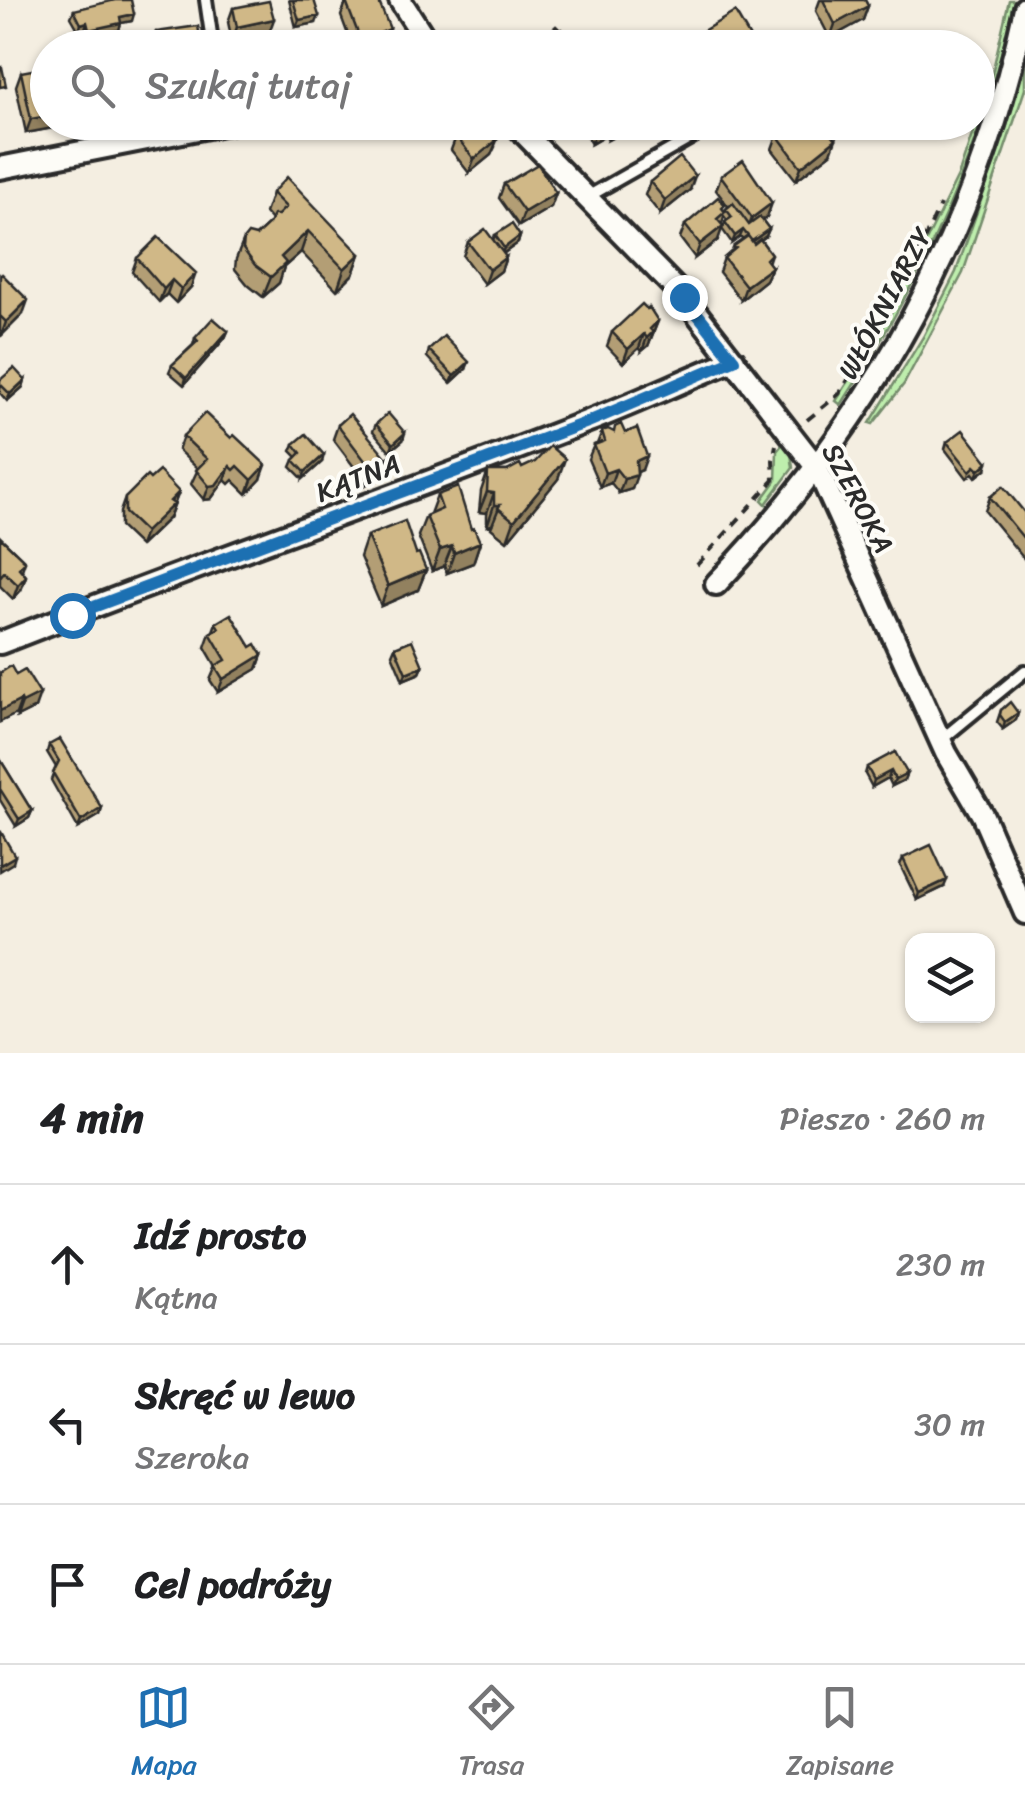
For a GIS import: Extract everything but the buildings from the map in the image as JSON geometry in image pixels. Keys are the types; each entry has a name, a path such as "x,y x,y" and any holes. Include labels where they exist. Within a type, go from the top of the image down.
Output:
{"street":[{"path":"400,0 419,30"},
{"name":"WŁÓKNIARZY","path":"995,119 1025,8"},
{"path":"0,168 142,140"},
{"name":"SZEROKA","path":"532,140 684,297 817,468 941,741 983,816 1025,913"},
{"name":"WŁÓKNIARZY","path":"716,584 817,468 885,370 950,244 987,140"},
{"name":"KĄTNA","path":"0,644 155,581 588,422 734,360"}],"lane":[{"path":"206,0 210,30"},
{"path":"589,196 687,140"},
{"path":"941,741 1025,671"}],"path":[{"path":"697,565 774,480 773,451 777,443 838,394 889,311 945,194"}],"green space":[{"path":"1009,0 1014,0 995,76"},
{"path":"1025,61 1025,89 963,273 904,384 870,423 923,337 956,272 1007,126"},
{"path":"970,140 974,140 924,259 841,405 836,401 886,323 959,174"},
{"path":"785,441 793,468 766,504 762,500 776,481 777,451"}],"route":[{"path":"72,615 588,422 734,360 684,297"}]}
